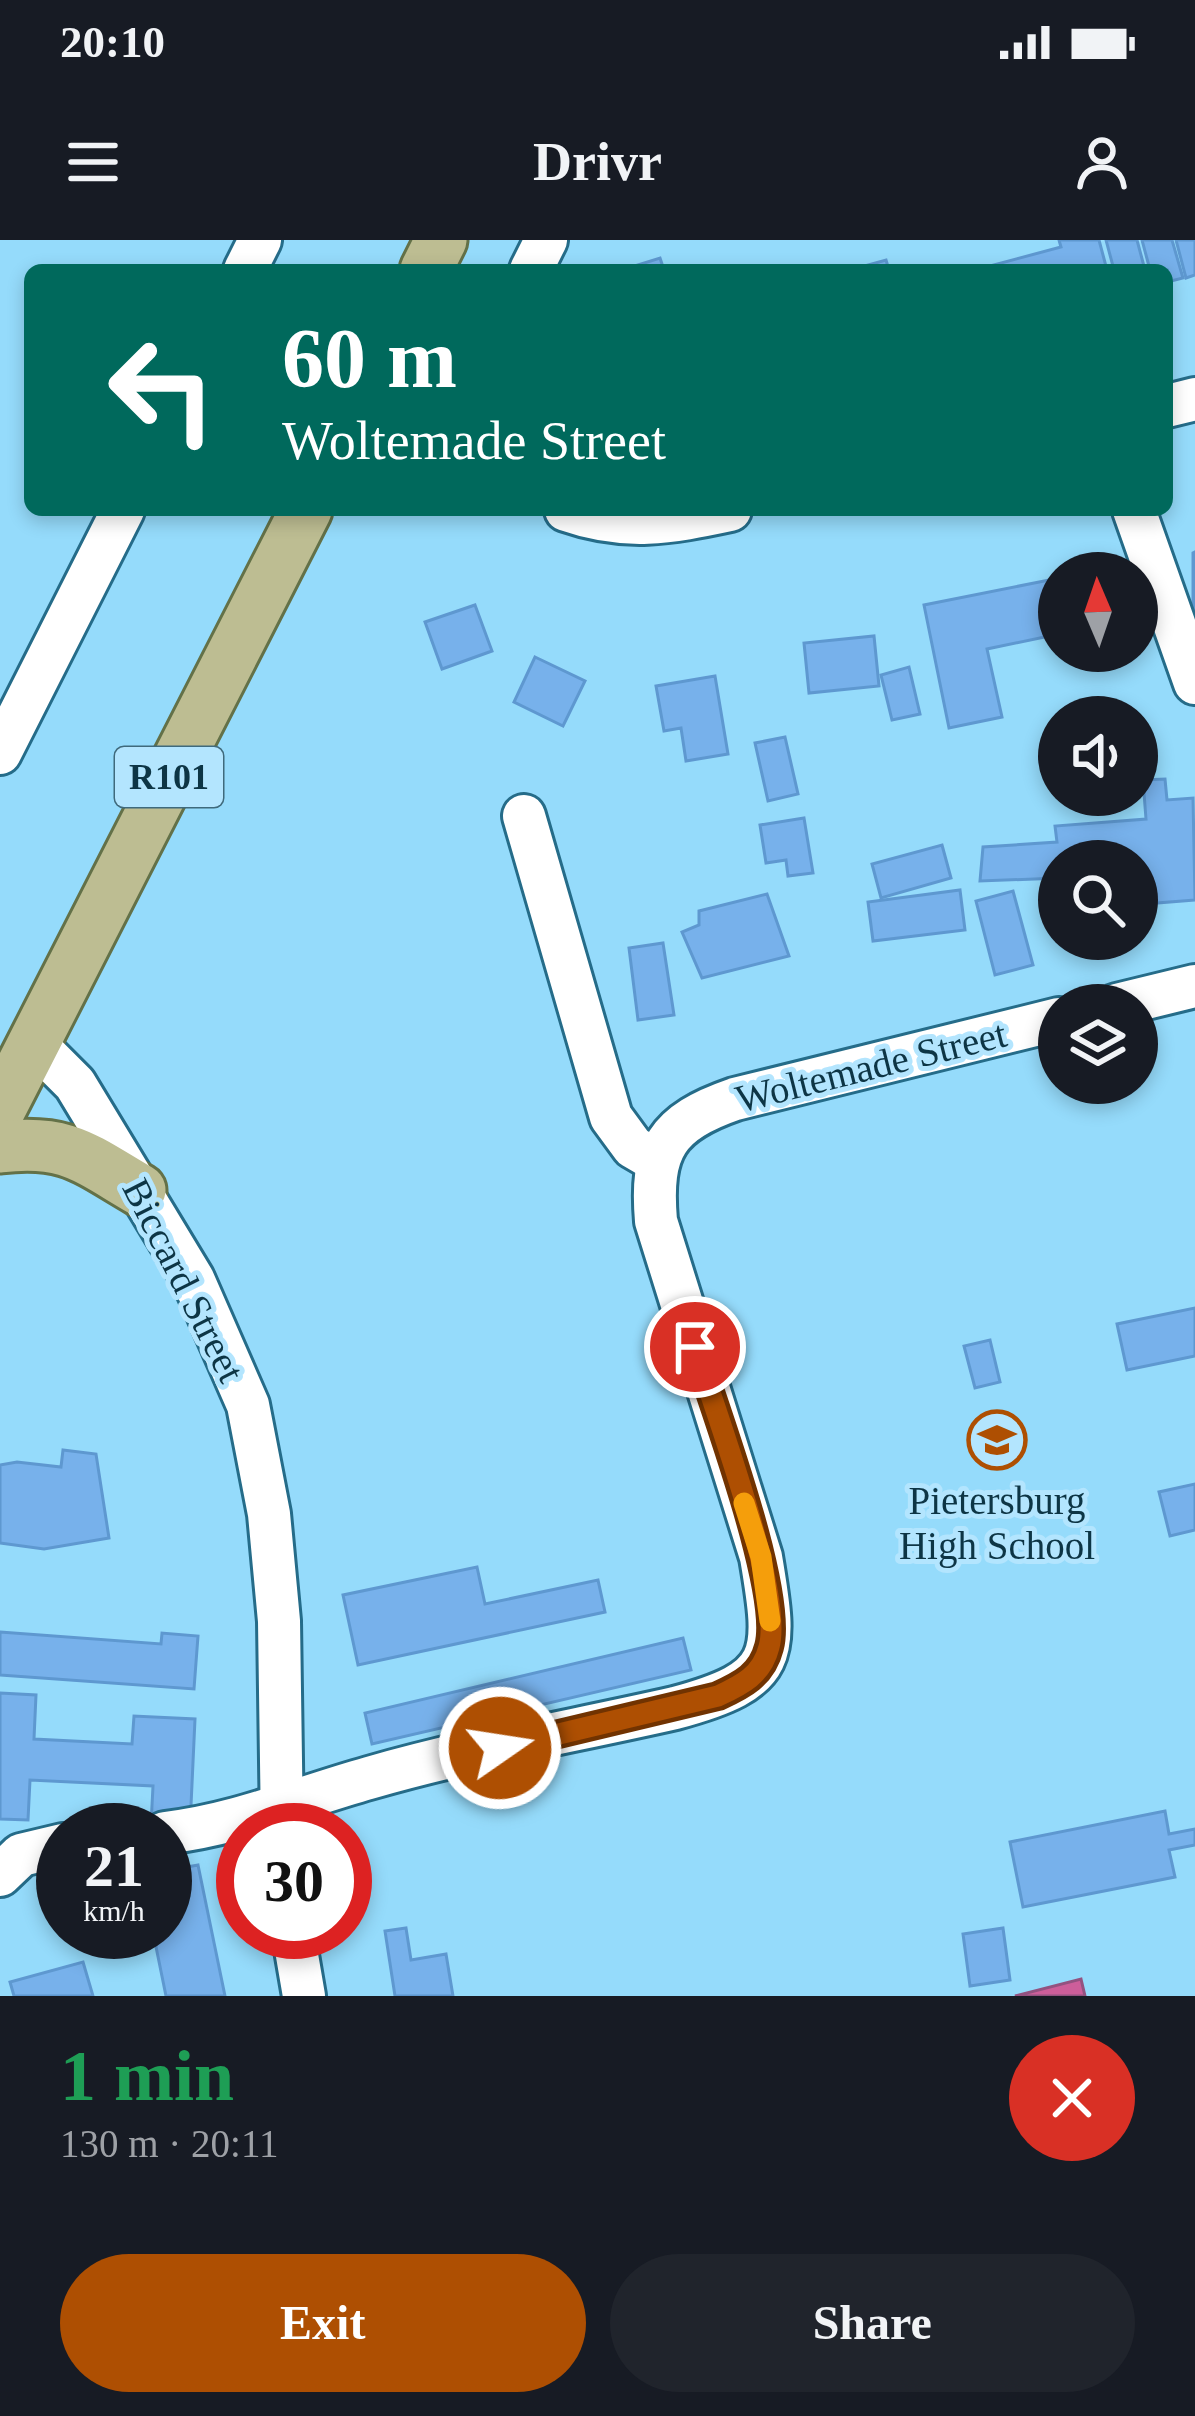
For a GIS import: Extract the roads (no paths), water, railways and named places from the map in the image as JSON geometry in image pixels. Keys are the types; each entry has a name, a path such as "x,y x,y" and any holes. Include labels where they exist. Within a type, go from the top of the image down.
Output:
{"main road":[{"name":"R101","path":"0,1109 302,516"},
{"path":"0,1148 28,1144 69,1149 140,1190"}],"street":[{"path":"1,749 120,516"},
{"path":"584,516 640,526 696,516"},
{"path":"1136,516 1195,683"},
{"path":"315,1803 369,1778 718,1696 760,1670 771,1643 761,1557 656,1221 652,1179 657,1161 633,1147 610,1117 524,816"},
{"path":"1158,995 1195,986"},
{"name":"Woltemade Street","path":"657,1161 666,1142 701,1111 815,1077 1038,1024"},
{"name":"Biccard Street","path":"36,1045 75,1084 193,1279 248,1405 260,1458 279,1621 281,1803"},
{"path":"1,1870 21,1855 36,1851"},
{"path":"298,1959 304,1996"}],"place":[{"name":"Pietersburg High School","path":"997,1440"}]}
